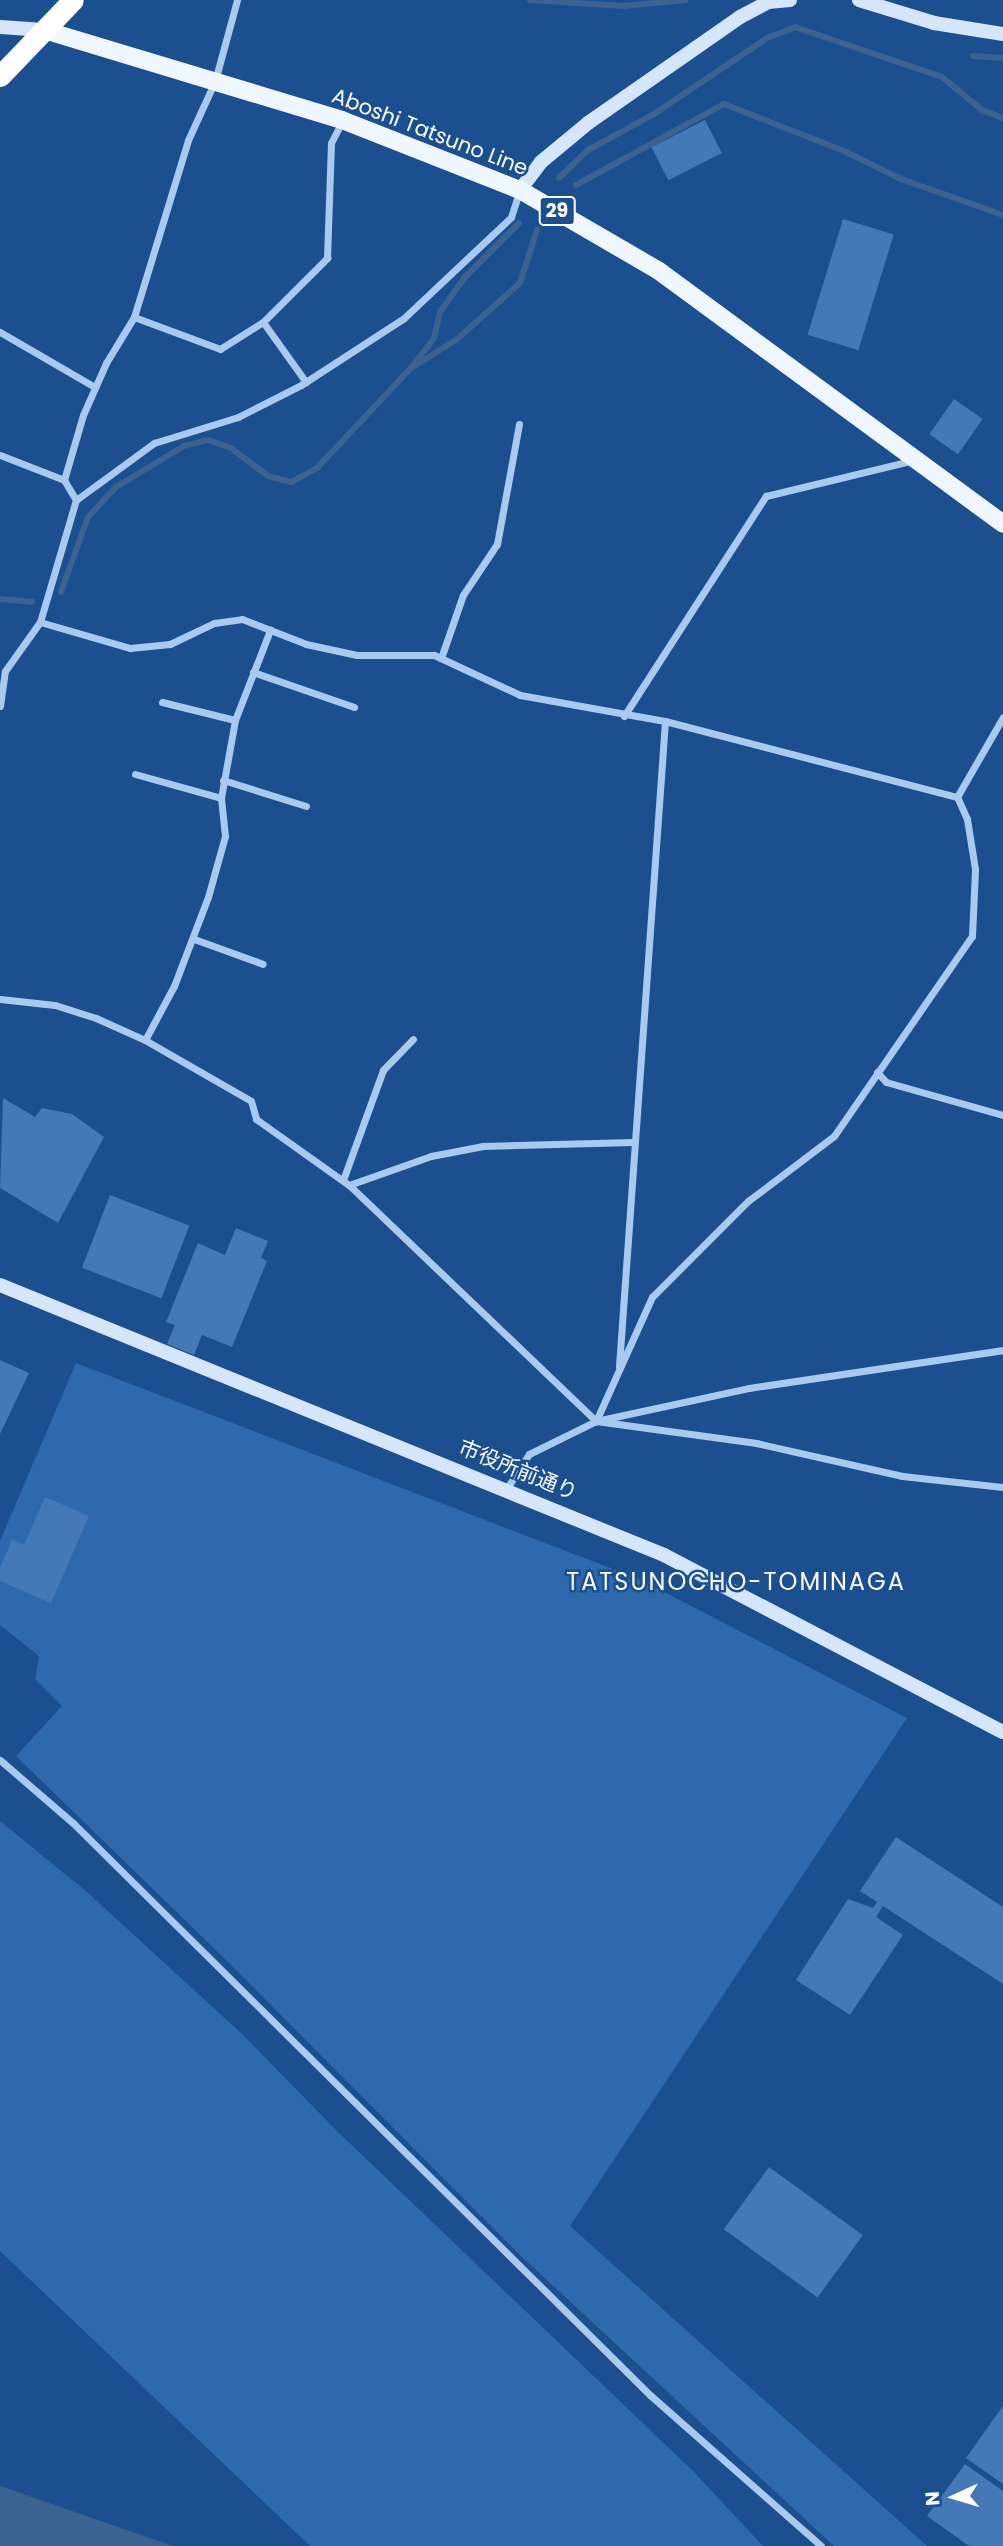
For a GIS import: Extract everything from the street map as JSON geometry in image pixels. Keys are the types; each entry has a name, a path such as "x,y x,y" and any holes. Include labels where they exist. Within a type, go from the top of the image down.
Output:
{"highway":[{"path":"0,76 73,0"}],"main road":[{"name":"Aboshi Tatsuno Line","path":"44,30 342,121 520,190 659,271 1003,524"}],"street":[{"path":"64,480 95,387 134,317 188,139 215,81 237,0"},
{"path":"0,706 3,670 40,622 76,500 154,443 238,417 306,382 404,318 511,217 520,190 541,162 588,123 740,17 768,2 790,0"},
{"path":"859,0 934,23 1003,34"},
{"path":"0,26 44,30"},
{"path":"134,317 220,349 263,322 327,258 331,143 342,121"},
{"path":"263,322 306,382"},
{"path":"0,332 95,387"},
{"path":"441,658 463,595 497,544 519,424"},
{"path":"0,455 64,480 76,500"},
{"path":"624,716 766,496 916,459"},
{"path":"40,622 130,648 170,645 214,622 242,620 306,644 357,655 441,658 520,695 624,716 666,721 957,797"},
{"path":"145,1040 194,939 225,836 221,798 235,720 270,630"},
{"path":"253,672 354,707"},
{"path":"162,702 235,720"},
{"path":"957,797 1003,716"},
{"path":"619,1366 633,1142 666,721"},
{"path":"135,774 221,798"},
{"path":"223,780 306,806"},
{"path":"596,1420 652,1297 748,1201 834,1136 972,936 975,869 967,819 957,797"},
{"path":"194,939 263,964"},
{"path":"0,999 55,1005 145,1040 251,1101 256,1119 346,1182 596,1420 756,1443 902,1476 1003,1487"},
{"path":"346,1182 383,1070 413,1039"},
{"path":"877,1072 886,1082 1003,1115"},
{"path":"346,1182 431,1156 483,1146 633,1142"},
{"name":"市役所前通り","path":"0,1285 506,1488 664,1555 759,1601 1003,1732"},
{"path":"506,1488 529,1454 596,1420 749,1388 1003,1350"},
{"path":"0,1760 73,1823 650,2395 821,2546"}],"shaded area":[{"path":"76,1363 639,1579 907,1718 570,2226 927,2546 834,2546 522,2257 227,1961 16,1756 62,1706 35,1679 39,1656 0,1625 0,1541"},
{"path":"0,1821 87,1892 241,2033 338,2132 694,2472 763,2546 310,2546 0,2251"},
{"path":"0,2486 173,2546 0,2546"}],"building":[{"path":"705,120 722,153 668,180 652,147"},
{"path":"843,219 894,234 858,350 808,335"},
{"path":"954,399 983,419 958,454 929,434"},
{"path":"3,1098 35,1117 42,1108 72,1114 104,1137 58,1223 0,1188"},
{"path":"110,1195 189,1225 161,1298 82,1268"},
{"path":"236,1228 268,1241 261,1258 267,1261 232,1347 202,1335 194,1355 167,1344 175,1325 166,1322 198,1243 225,1255"},
{"path":"0,1360 29,1373 0,1434"},
{"path":"45,1497 89,1516 51,1603 0,1581 0,1568 12,1540 24,1545"},
{"path":"896,1837 1003,1907 1003,1984 883,1906 876,1917 903,1935 850,2015 796,1980 848,1899 873,1908 877,1902 860,1891"},
{"path":"769,2167 863,2235 818,2297 724,2229"},
{"path":"1003,2406 1003,2484 966,2458"},
{"path":"965,2464 1003,2491 1003,2546 969,2546 927,2516"}],"waterway":[{"path":"530,0 623,6 686,0"},
{"path":"559,178 588,150 654,114 767,38 795,27 942,77 982,110 1003,118"},
{"path":"973,56 1003,58"},
{"path":"576,185 724,104 844,151 901,179 1003,215"},
{"path":"414,364 434,338 440,312 465,277 519,223"},
{"path":"61,592 88,517 116,487 184,446 208,440 231,448 268,476 291,482 317,468 411,368 456,340 520,283 537,230"},
{"path":"0,599 32,602"}],"district":[{"name":"TATSUNOCHO-TOMINAGA","path":"736,1582"}]}
